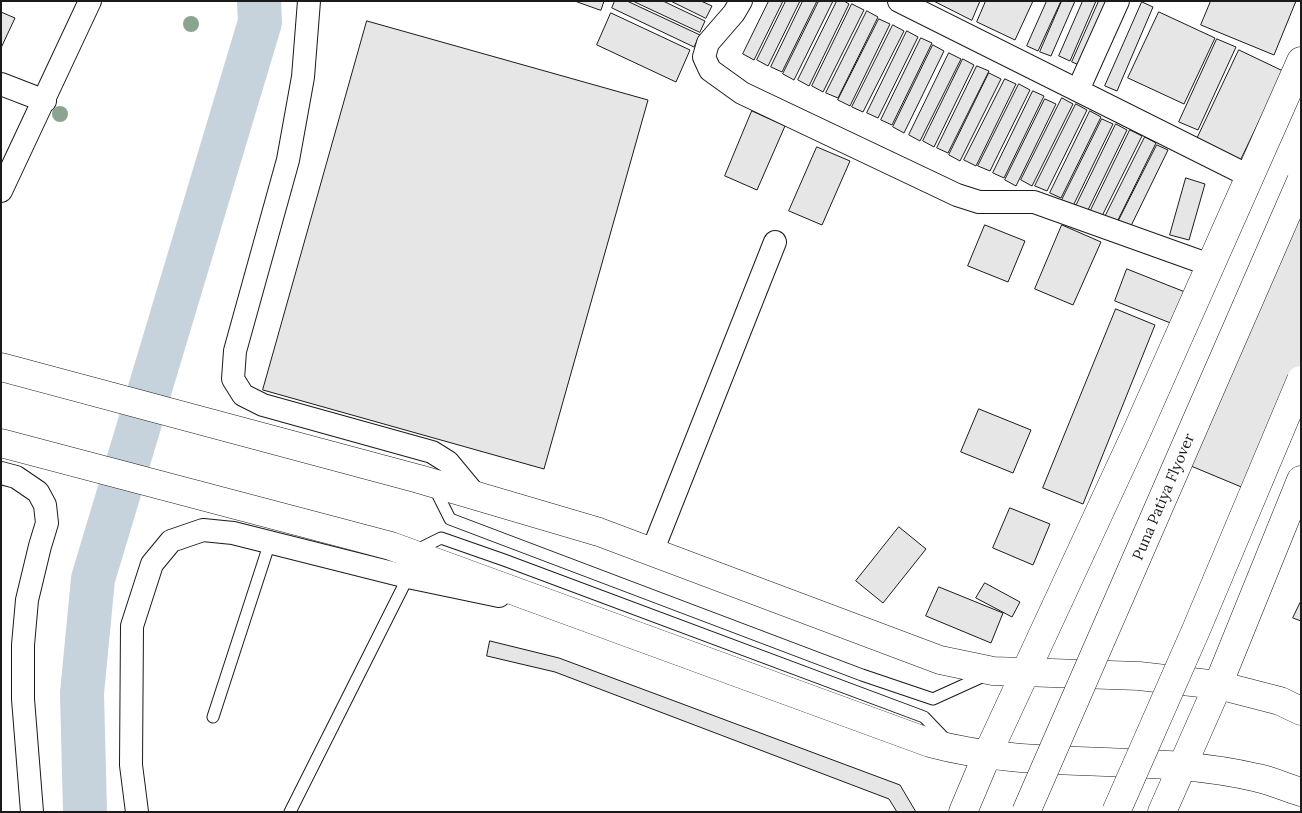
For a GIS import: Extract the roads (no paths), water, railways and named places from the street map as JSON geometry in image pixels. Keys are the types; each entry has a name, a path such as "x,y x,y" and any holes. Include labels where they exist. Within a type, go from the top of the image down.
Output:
{"main road":[{"path":"963,812 1025,672 1137,432 1301,61"},
{"name":"Puna Patiya Flyover","path":"1026,812 1301,181"},
{"path":"1,367 425,481 599,532 940,660 993,671 1139,676 1218,685 1273,699 1301,711"},
{"path":"1116,812 1196,630 1301,380"},
{"path":"1,443 404,559 558,608 930,743 956,750 987,755 1182,766 1259,778 1301,792"},
{"path":"1162,812 1218,685 1301,480"}],"street":[{"path":"1,191 45,101 90,1"},
{"path":"309,1 303,77 288,160 235,351 233,379 243,395 263,405 432,452 448,462 477,497"},
{"path":"741,1 734,13 708,43 704,57 710,70 742,93 957,196 978,202 1034,202 1210,265"},
{"path":"899,1 1250,176"},
{"path":"1078,90 1118,1"},
{"path":"1,84 45,101"},
{"path":"652,552 775,242"},
{"path":"1,473 16,478 38,492 45,505 48,523 40,546 27,600 23,645 23,699 32,812"},
{"path":"137,812 131,765 132,626 152,564 170,541 203,530 233,533 270,542 404,559"}],"lane":[{"path":"425,481 450,519 862,675 933,699 993,671"},
{"path":"290,812 404,559 441,538 924,717 956,750"},
{"path":"213,717 270,542"},
{"path":"1273,699 1301,722"},
{"path":"1242,775 1301,779"}],"waterway":[{"path":"85,812 82,693 93,579 260,22 259,1"}]}
